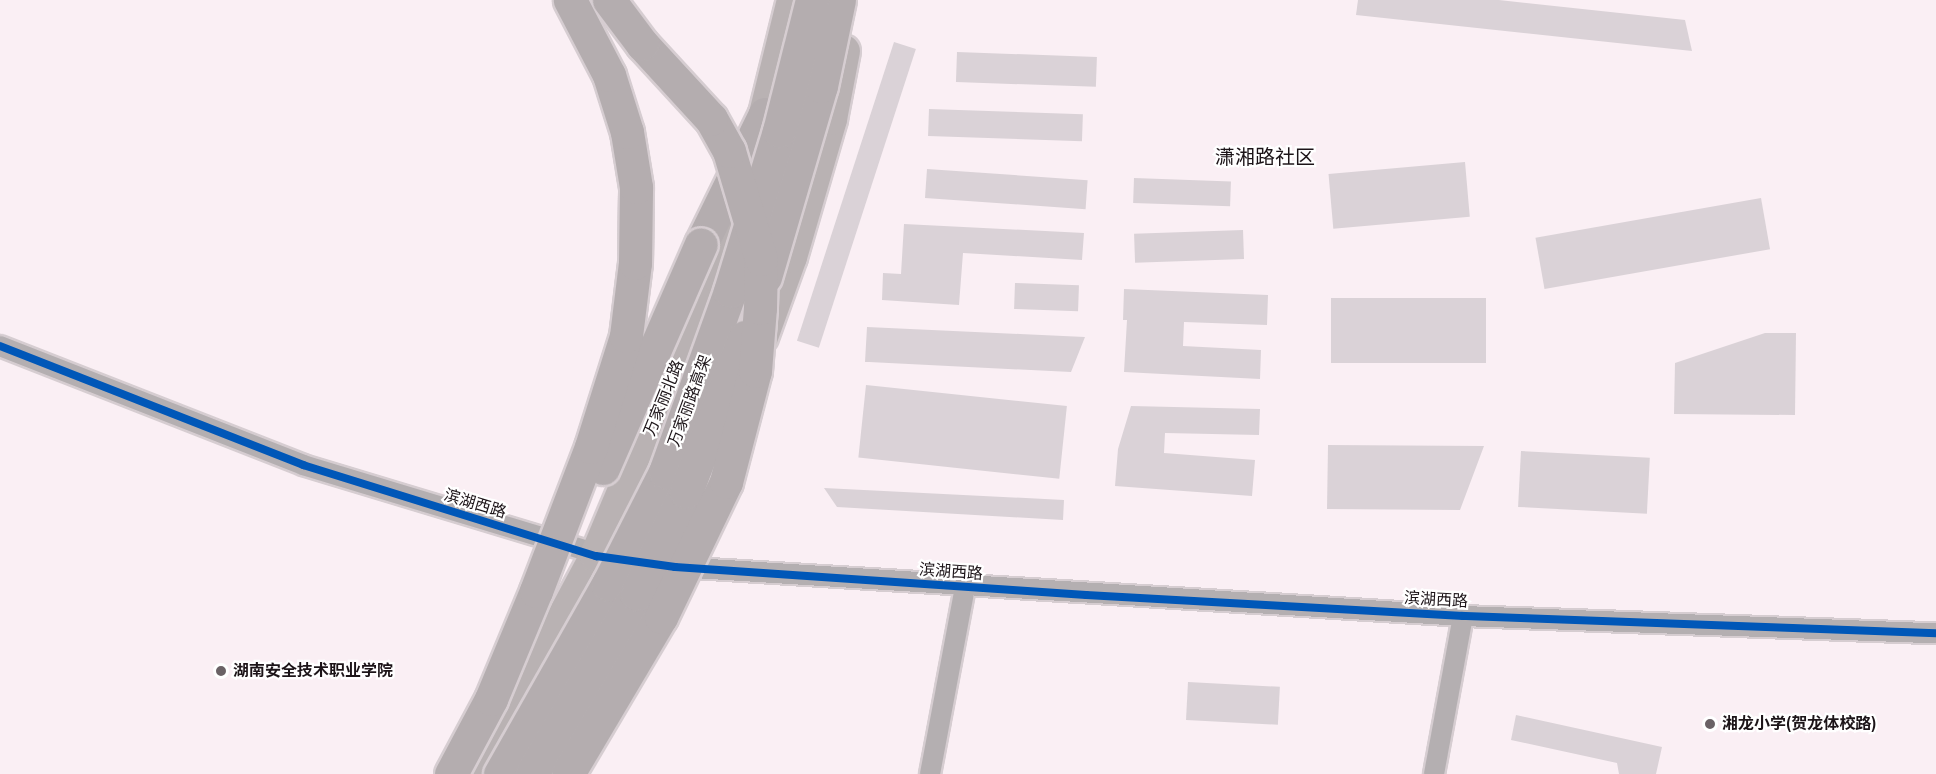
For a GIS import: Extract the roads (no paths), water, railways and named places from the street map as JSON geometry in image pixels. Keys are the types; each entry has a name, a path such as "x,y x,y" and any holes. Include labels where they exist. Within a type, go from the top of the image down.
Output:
{"highway":[{"path":"491,699 591,447 626,336 635,263 636,187 627,132 609,75 570,0"},
{"path":"568,774 662,617 726,482 755,371 760,308 761,259 729,151 711,119 642,44 609,0"},
{"path":"451,774 549,593 701,244 772,122 790,0"},
{"name":"万家丽路高架","path":"500,774 608,585 664,472 730,291 772,122 812,0"},
{"name":"万家丽路高架","path":"532,774 637,594 686,492 743,344 781,228 821,86 838,0"}],"main road":[{"path":"552,774 675,567 791,257 831,119 853,0"},
{"name":"万家丽北路","path":"479,774 596,556 714,275 772,122"}],"street":[{"name":"滨湖西路","path":"0,346 303,465 596,556 675,567 965,587 1463,616 1936,633"},
{"path":"930,774 965,587"},
{"path":"1434,774 1463,616"}],"place":[{"name":"湖南安全技术职业学院","path":"221,671"},
{"name":"湘龙小学(贺龙体校路)","path":"1710,724"}],"district":[{"name":"潇湘路社区","path":"1265,157"}]}
